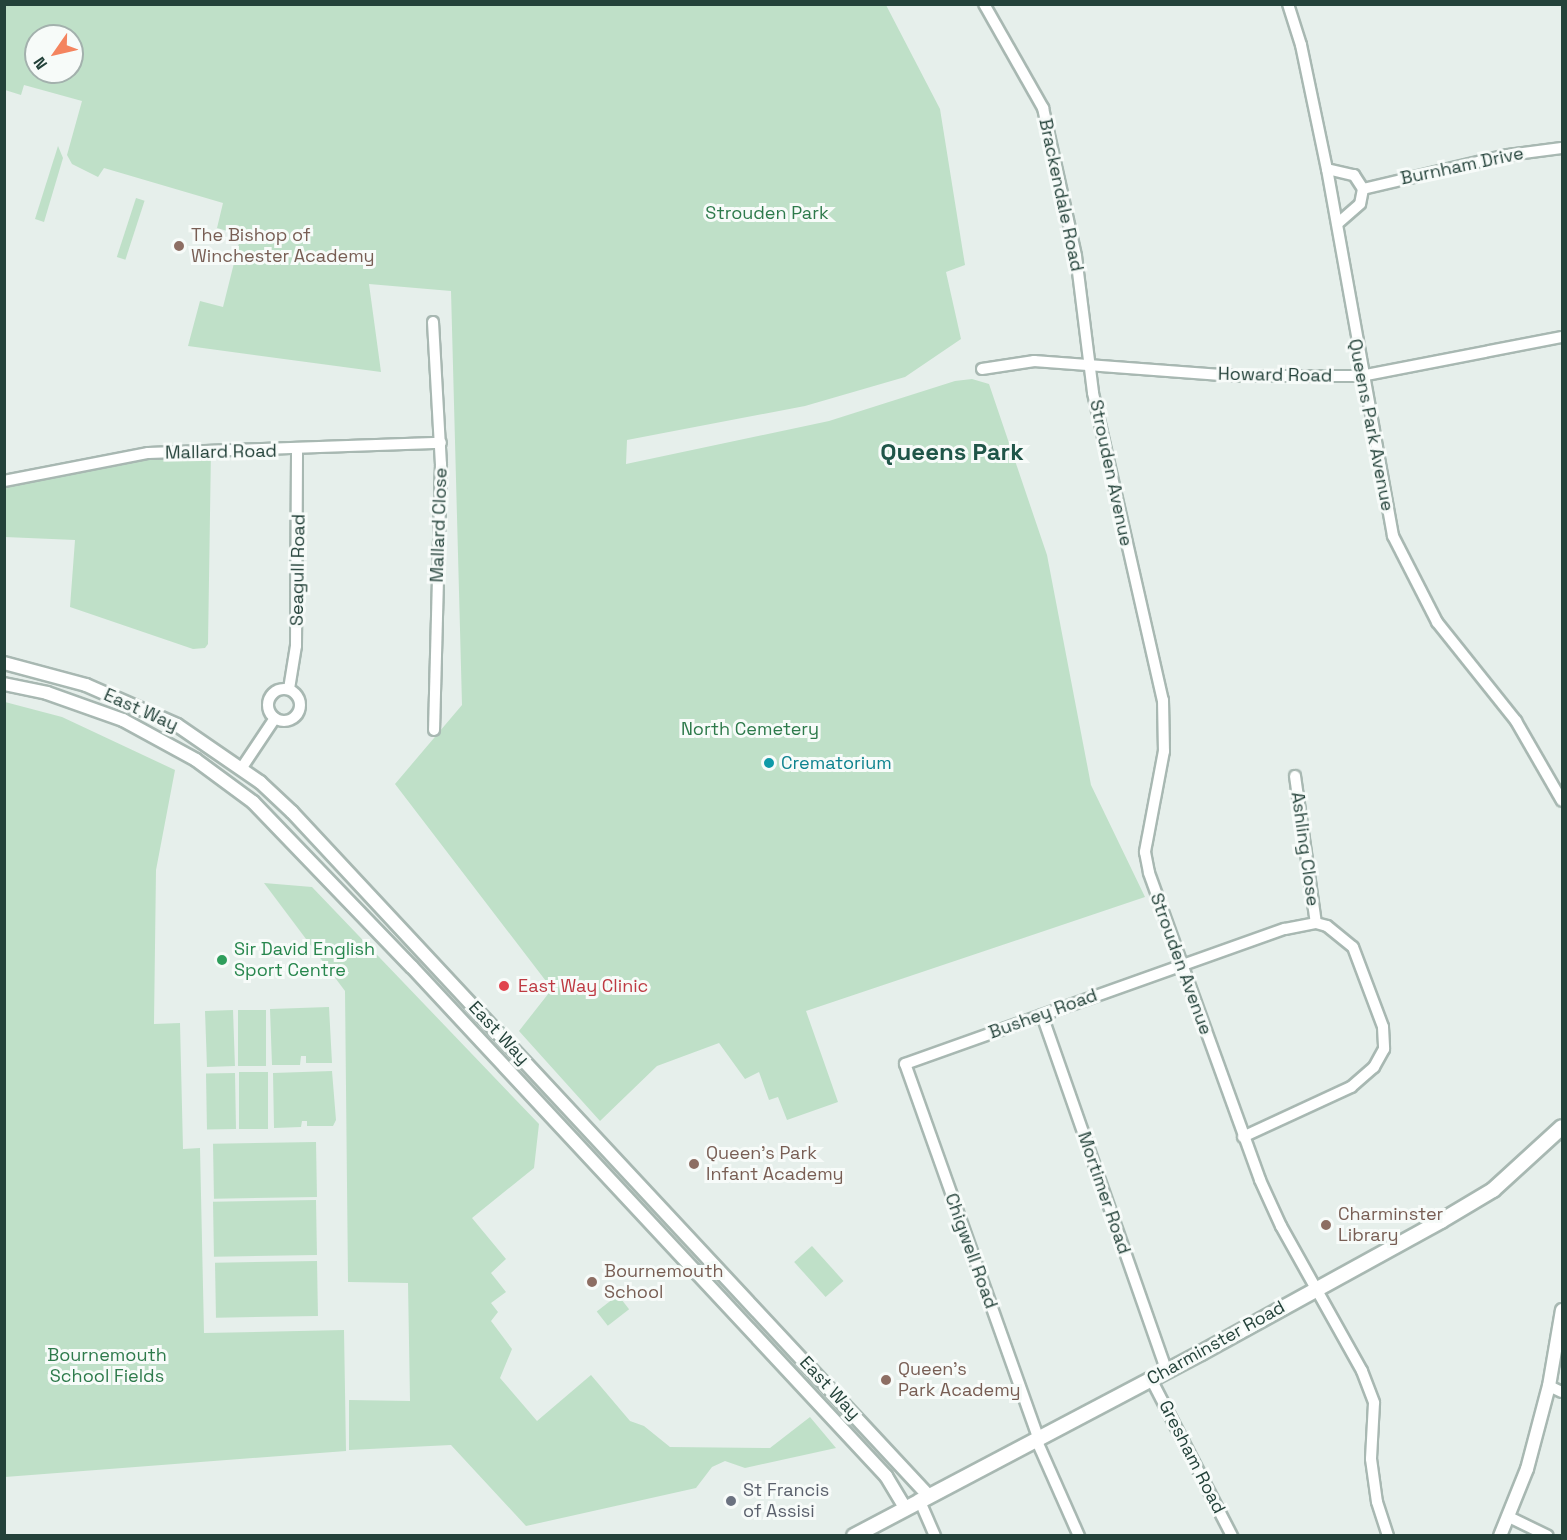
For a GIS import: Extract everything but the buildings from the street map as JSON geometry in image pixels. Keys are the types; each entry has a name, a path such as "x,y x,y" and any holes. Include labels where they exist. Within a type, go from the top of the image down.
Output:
{"main road":[{"name":"Charminster Road","path":"854,1536 904,1506 1166,1370 1493,1190 1562,1129"}],"street":[{"name":"Brackendale Road","path":"984,4 1043,108 1076,256 1092,363"},
{"name":"Queens Park Avenue","path":"1292,5 1327,170 1361,376 1393,536 1414,582 1437,622 1516,721 1563,801"},
{"name":"Burnham Drive","path":"1363,189 1508,155 1563,148"},
{"path":"1327,170 1354,175 1363,189 1360,204 1337,224"},
{"name":"Mallard Close","path":"434,321 441,443 434,730"},
{"name":"Howard Road","path":"1092,363 1234,376 1361,376 1563,337"},
{"path":"982,369 1034,361 1092,363"},
{"name":"Strouden Avenue","path":"1092,363 1093,393 1163,700 1164,750 1145,852 1149,873 1243,1137 1281,1226 1362,1371 1374,1403 1371,1459 1377,1502 1388,1536"},
{"name":"Mallard Road","path":"4,481 148,453 297,451 441,443"},
{"name":"Seagull Road","path":"275,718 286,721 298,713 298,699 289,689 296,646 297,451"},
{"name":"East Way","path":"4,663 86,685 177,725 242,768 292,812 923,1497"},
{"name":"East Way","path":"4,684 47,693 123,720 196,760 253,802 412,967 886,1476 904,1506"},
{"path":"242,768 275,718 268,710 268,703 275,692 289,689"},
{"name":"Ashling Close","path":"1295,776 1316,923"},
{"path":"1243,1137 1351,1087 1374,1067 1384,1049 1383,1027 1353,947 1327,926 1316,923"},
{"name":"Bushey Road","path":"905,1064 1285,928 1316,923"},
{"name":"Mortimer Road","path":"1042,1015 1166,1370"},
{"name":"Chigwell Road","path":"905,1064 1037,1438 1079,1536"},
{"path":"1500,1536 1527,1469 1549,1386 1563,1310"},
{"name":"Gresham Road","path":"1151,1378 1232,1536"},
{"path":"1549,1386 1563,1392"},
{"path":"923,1497 935,1536"},
{"path":"1509,1517 1548,1536"}],"green space":[{"path":"4,5 886,5 940,109 965,265 946,272 961,339 905,377 805,406 627,440 626,464 829,421 955,381 972,379 989,384 1047,555 1091,785 1145,897 806,1011 838,1102 787,1120 778,1097 769,1100 759,1072 745,1079 719,1043 657,1066 600,1121 519,1031 552,989 395,784 462,705 451,291 369,284 381,372 188,346 200,301 223,307 241,235 217,228 223,203 104,168 98,177 72,164 67,155 82,101 24,85 21,95 5,90"},
{"path":"58,146 63,158 44,222 35,219"},
{"path":"136,198 145,201 125,260 117,257"},
{"path":"211,450 208,644 205,648 193,649 70,607 75,540 5,537 5,481 57,470"},
{"name":"Bournemouth School Fields","path":"5,702 62,717 175,770 156,870 154,1024 180,1023 183,1149 200,1148 204,1333 344,1330 346,1451 5,1477"},
{"path":"264,883 312,887 539,1124 534,1168 472,1218 506,1259 491,1273 506,1292 491,1303 498,1312 491,1321 512,1349 500,1378 537,1421 591,1375 630,1421 644,1426 670,1447 770,1448 810,1417 836,1448 745,1468 725,1461 712,1467 696,1488 526,1526 451,1445 349,1450 349,1400 410,1401 408,1283 348,1282 345,991"},
{"path":"329,1007 332,1063 306,1063 306,1056 301,1056 300,1065 272,1065 270,1009"},
{"path":"233,1010 235,1066 207,1067 205,1011"},
{"path":"238,1010 266,1010 266,1066 238,1066"},
{"path":"332,1071 336,1120 333,1126 307,1126 307,1121 302,1121 301,1127 274,1128 273,1073"},
{"path":"239,1072 268,1072 268,1129 239,1129"},
{"path":"235,1073 236,1129 207,1129 206,1074"},
{"path":"316,1142 317,1197 214,1199 213,1144"},
{"path":"316,1200 317,1255 214,1257 213,1202"},
{"path":"812,1246 843,1281 826,1297 794,1262"},
{"path":"317,1261 318,1316 216,1318 215,1263"},
{"path":"618,1295 629,1309 608,1326 597,1312"}],"place":[{"name":"The Bishop of Winchester Academy","path":"179,246"},
{"name":"Crematorium","path":"769,763"},
{"name":"Sir David English Sport Centre","path":"222,960"},
{"name":"East Way Clinic","path":"504,986"},
{"name":"Queen's Park Infant Academy","path":"694,1164"},
{"name":"Charminster Library","path":"1326,1225"},
{"name":"Bournemouth School","path":"592,1282"},
{"name":"Queen's Park Academy","path":"886,1380"},
{"name":"St Francis of Assisi","path":"731,1501"}],"district":[{"name":"Queens Park","path":"952,452"}],"park label":[{"name":"Strouden Park","path":"767,213"},
{"name":"North Cemetery","path":"750,729"}]}
